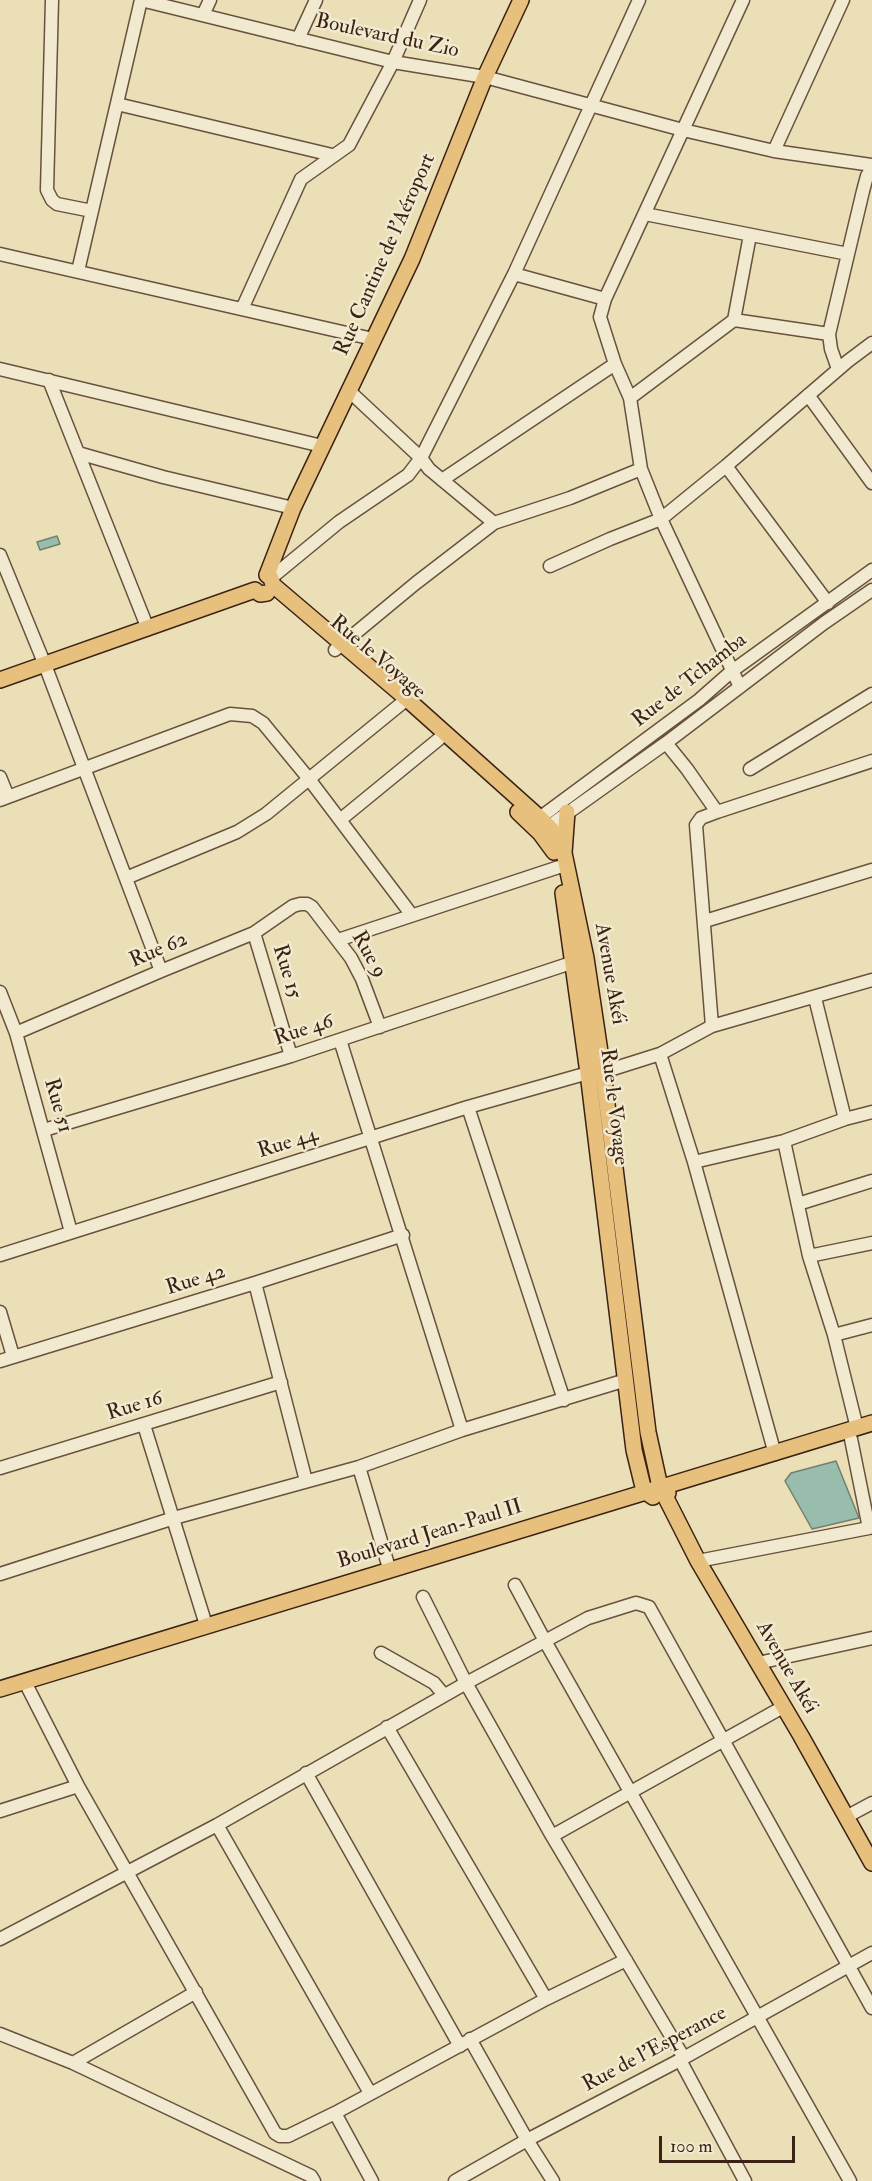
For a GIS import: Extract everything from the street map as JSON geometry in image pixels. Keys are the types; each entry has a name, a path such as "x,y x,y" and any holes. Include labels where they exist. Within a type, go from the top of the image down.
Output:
{"main road":[{"name":"Rue Cantine de l'Aéroport","path":"266,584 293,508 412,259 485,77 521,0"},
{"path":"0,680 148,629 266,584"},
{"name":"Rue le Voyage","path":"266,584 404,702 439,739 540,825 548,843 563,862 596,1072 634,1450 658,1492"},
{"path":"404,702 540,825"},
{"path":"563,862 567,812"},
{"name":"Avenue Akéi","path":"596,1072 658,1492 872,1863"},
{"name":"Boulevard Jean-Paul II","path":"0,1697 658,1492 863,1431"},
{"name":"Boulevard Jean-Paul II","path":"0,1689 389,1568 658,1492 775,1454 863,1431"}],"street":[{"path":"52,0 47,190 57,204 92,212"},
{"path":"78,271 141,0"},
{"name":"Boulevard du Zio","path":"141,0 393,62 485,77 683,130 774,151 872,166"},
{"path":"203,15 210,0"},
{"path":"298,39 316,0"},
{"path":"242,309 301,180 332,155 349,145 393,62 420,0"},
{"path":"266,584 339,522 408,475 421,458 514,274 639,0"},
{"path":"740,687 661,519 641,469 630,398 615,364 600,317 605,299 742,0"},
{"path":"774,151 843,0"},
{"path":"117,104 332,155"},
{"path":"838,369 829,334 867,177 872,166"},
{"path":"645,214 848,254"},
{"path":"630,398 734,320 750,235"},
{"path":"0,254 373,339"},
{"path":"514,274 605,299"},
{"path":"734,320 829,334"},
{"path":"550,566 661,519 838,369 872,343"},
{"path":"442,480 615,364"},
{"path":"0,369 322,446"},
{"path":"49,380 148,629"},
{"path":"348,390 421,458 429,469 494,523"},
{"path":"808,395 872,482"},
{"path":"78,453 163,477 293,508"},
{"path":"726,466 828,603"},
{"path":"339,647 416,583 494,523 570,498 641,469"},
{"path":"0,555 45,665 161,971"},
{"name":"Rue de Tchamba","path":"540,825 699,700 732,671 872,570"},
{"path":"868,594 872,609"},
{"name":"Rue de Tchamba","path":"540,825 567,812 666,743 824,623 868,594"},
{"path":"750,769 872,694"},
{"path":"126,878 237,832 266,814 404,702"},
{"path":"0,777 4,798 230,714 252,716 262,723 309,779 411,914"},
{"path":"340,820 439,739"},
{"path":"666,743 717,812"},
{"path":"712,1026 696,825 701,818 717,812 872,761"},
{"path":"338,940 563,862"},
{"path":"705,921 872,870"},
{"name":"Rue 62","path":"16,1033 255,933 293,906 307,904 312,908"},
{"name":"Rue 9","path":"312,908 338,940 362,979 380,1027"},
{"name":"Rue 15","path":"255,933 291,1056"},
{"name":"Rue 46","path":"44,1130 291,1056 579,960"},
{"name":"Rue 44","path":"0,1255 468,1107 660,1054 712,1026 872,980"},
{"name":"Rue 51","path":"0,992 16,1033 71,1232"},
{"path":"815,998 845,1119"},
{"path":"340,1040 462,1430"},
{"path":"660,1054 694,1162 775,1454"},
{"path":"468,1107 564,1400"},
{"path":"694,1162 784,1141 845,1119 872,1112"},
{"path":"698,1561 871,1527 863,1431 809,1256 784,1141"},
{"path":"798,1204 872,1181"},
{"name":"Rue 42","path":"0,1360 403,1236"},
{"path":"809,1256 872,1243"},
{"path":"255,1283 306,1481"},
{"path":"0,1312 14,1356"},
{"path":"834,1335 872,1325"},
{"path":"1,1572 174,1518 359,1467 462,1430 626,1380"},
{"name":"Rue 16","path":"0,1468 280,1382"},
{"path":"144,1425 206,1625"},
{"path":"359,1467 389,1568"},
{"path":"516,1584 545,1641 849,2181"},
{"path":"423,1597 466,1683 682,2059 745,2181"},
{"path":"0,1939 217,1825 444,1695 588,1618 636,1603 649,1607 872,2008"},
{"path":"758,1664 872,1638"},
{"path":"381,1653 434,1683 444,1695"},
{"path":"28,1688 78,1786 275,2133 280,2136 288,2136 335,2113 546,1999 626,1960"},
{"path":"552,1836 783,1707"},
{"path":"387,1727 546,1999"},
{"path":"306,1773 465,2042 554,2181"},
{"path":"0,1811 78,1786"},
{"path":"846,1817 872,1803"},
{"path":"217,1825 370,2093"},
{"name":"Rue de l'Esperance","path":"455,2181 527,2140 682,2059 872,1953"},
{"path":"73,2062 196,1992"},
{"path":"0,2034 73,2062 311,2176 314,2181"},
{"path":"335,2113 372,2181"}],"shaded area":[{"path":"57,536 60,544 40,550 37,542"},
{"path":"836,1461 859,1518 812,1529 785,1481 791,1473"}]}
